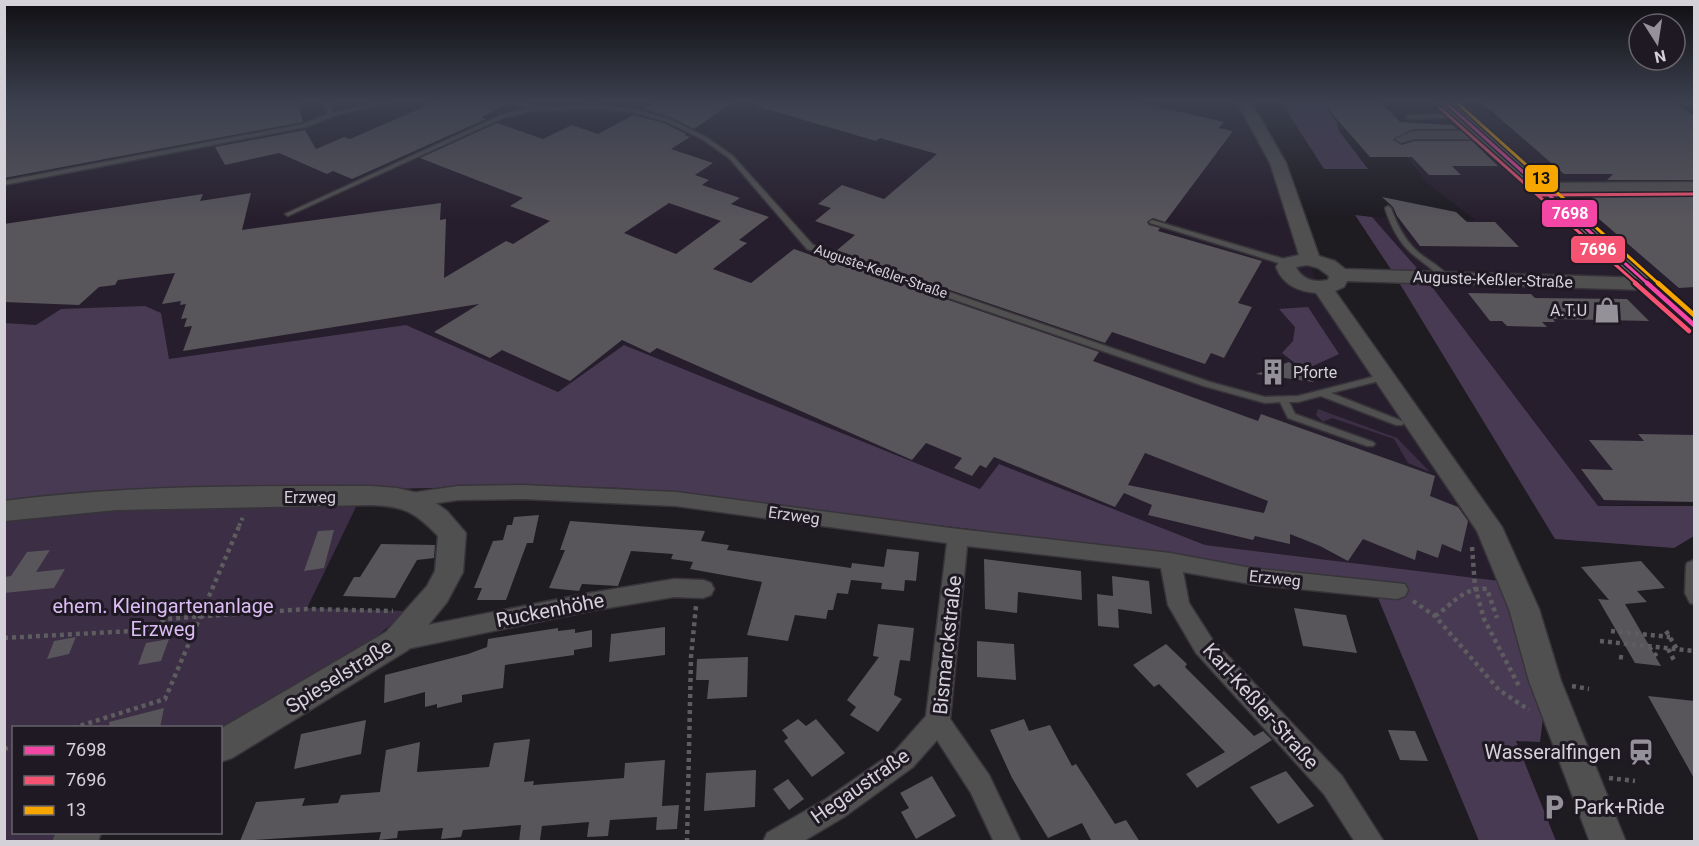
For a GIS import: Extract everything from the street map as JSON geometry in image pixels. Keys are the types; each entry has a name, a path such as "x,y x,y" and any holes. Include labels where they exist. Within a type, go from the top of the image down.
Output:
{"main road":[{"path":"1490,141 1539,188 1695,325"}],"street":[{"path":"1266,141 1278,163 1310,259 1299,259 1288,263"},
{"path":"1539,188 1695,187"},
{"name":"Auguste-Keßler-Straße","path":"1310,259 1330,266 1330,281 1384,377 1489,527 1510,614"},
{"name":"Auguste-Keßler-Straße","path":"1288,263 1286,271 1294,280 1310,286 1330,281 1444,277 1648,284"},
{"name":"Erzweg","path":"4,511 58,503 252,497 383,496 410,500 458,493 627,495 676,499 958,537 1170,561 1251,576 1398,590"},
{"name":"Spieselstraße","path":"222,746 397,641 422,614 437,594 448,572 452,533 430,512 410,500"},
{"name":"Bismarckstraße","path":"958,537 938,721 980,784 1008,842"},
{"name":"Karl-Keßler-Straße","path":"1170,561 1179,605 1204,646 1333,785 1371,842"},
{"name":"Ruckenhöhe","path":"397,641 590,602 674,588 703,589"},
{"path":"1510,614 1545,681 1608,842"},
{"name":"Hegaustraße","path":"776,842 835,808 904,759 938,721"}],"lane":[{"path":"4,183 220,141"},
{"name":"Auguste-Keßler-Straße","path":"288,214 446,141"},
{"name":"Auguste-Keßler-Straße","path":"709,141 731,157 810,246 1207,384 1265,400 1309,398 1384,377"},
{"path":"1388,208 1393,225 1412,251 1436,266 1444,277"},
{"path":"1152,222 1288,263"},
{"path":"1324,394 1399,423"},
{"path":"1284,399 1291,416 1370,444"},
{"path":"1695,564 1691,566 1690,593 1695,600"}],"path":[{"path":"79,726 165,699 252,497"},
{"path":"1472,546 1475,587 1484,620 1521,691"},
{"path":"1435,615 1448,608 1456,597 1475,587 1488,589 1510,614"},
{"path":"687,842 691,657 696,603 703,589"},
{"path":"1398,590 1435,615 1499,690 1532,712 1527,702"},
{"path":"4,638 150,630 165,619 307,609 407,611 422,614"},
{"path":"1611,631 1670,637"},
{"path":"1666,631 1678,650"},
{"path":"1600,641 1695,651"},
{"path":"1649,647 1659,659"},
{"path":"1667,648 1675,662"},
{"path":"1619,657 1626,658"},
{"path":"1576,686 1589,689"},
{"path":"1604,777 1635,781"}],"shaded area":[{"path":"4,141 1263,141 1276,163 1313,273 1330,307 1485,526 1508,582 1205,545 999,464 980,489 624,345 558,392 406,325 169,359 161,313 61,309 37,325 5,323"},
{"path":"1306,141 1347,141 1368,169 1324,169"},
{"path":"1395,141 1486,141 1642,282 1423,275 1372,217 1475,220 1426,182"},
{"path":"1503,141 1694,141 1694,312"},
{"path":"1355,215 1372,217 1423,275 1598,506 1694,506 1694,536 1674,548 1555,539 1392,271"},
{"path":"1426,279 1645,287 1694,331 1694,502 1598,506"},
{"path":"145,306 161,313 169,359 406,325 558,392 624,345 980,489 999,464 1205,545 1508,582 1519,636 1543,718 1540,742 1516,741 1556,841 1479,841 1373,586 1188,567 1181,554 625,488 523,486 388,489 5,508 5,323 36,325 61,309"},
{"path":"1308,307 1339,354 1304,370 1282,353 1293,341 1295,327 1279,309"}],"green space":[{"path":"1318,409 1397,438 1430,472 1408,463 1394,439 1332,418 1323,422 1316,415"},
{"name":"ehem. Kleingartenanlage Erzweg","path":"357,505 307,608 407,611 330,676 222,743 222,726 12,726 12,834 76,834 64,841 5,842 5,519 51,509"}],"building":[{"path":"4,141 199,141 4,178"},
{"path":"244,141 312,141 316,149 334,141 436,141 352,179 333,171 327,174 279,153 225,165 215,147"},
{"path":"456,141 683,141 671,149 713,163 695,175 709,180 702,185 740,198 731,204 769,217 739,240 747,243 713,269 751,283 794,249 825,260 827,258 1099,352 1093,361 1258,421 1261,414 1435,476 1430,496 1458,507 1468,521 1461,552 1442,544 1438,558 1417,550 1415,560 1363,539 1348,561 1290,534 1290,544 1255,536 1253,540 1148,515 1152,505 1124,493 1115,507 994,457 986,468 980,465 972,476 954,468 962,458 926,443 912,460 657,348 650,353 622,340 570,381 502,350 490,358 434,332 479,304 183,351 192,326 184,327 187,318 181,319 186,304 180,305 181,301 162,304 175,273 118,280 115,285 99,287 79,305 4,302 4,224 203,194 200,201 251,193 242,230 441,203 440,220 446,219 444,278 506,241 513,244 550,221 510,206 523,198 420,158","holes":["669,203 721,221 676,254 624,233","1145,453 1268,501 1264,513 1128,485"]},
{"path":"892,141 1225,141 1165,222 1153,218 1147,222 1149,225 1160,228 1158,231 1262,261 1238,303 1252,307 1224,358 1211,353 1205,364 1112,332 1105,343 836,251 855,235 815,221 831,208 818,204 842,185 884,199 937,154"},
{"path":"1356,141 1396,141 1402,145 1413,141 1472,141 1498,166 1452,166 1461,175 1429,175 1412,157 1370,157"},
{"path":"1527,141 1695,141 1695,180 1607,180 1613,174 1564,174"},
{"path":"1695,194 1695,287 1679,288 1584,206 1594,195"},
{"path":"1382,197 1456,212 1467,222 1495,222 1519,247 1420,246 1397,216 1393,207"},
{"path":"1468,293 1531,294 1535,298 1627,299 1649,321 1553,319 1555,322 1542,322 1547,327 1507,326 1502,321 1490,321"},
{"name":"Pforte","path":"1289,362 1314,382 1256,374"},
{"path":"1638,434 1695,435 1695,502 1604,500 1581,469 1613,470 1589,440 1644,441"},
{"path":"539,515 533,543 527,543 506,600 477,600 482,588 474,588 493,541 503,540 507,525 512,525 514,517"},
{"path":"570,521 705,531 701,541 729,545 727,550 851,568 852,563 884,567 887,549 919,552 916,581 905,580 904,591 881,589 882,583 851,580 848,594 837,593 833,610 828,610 826,619 795,615 788,641 747,635 762,582 690,569 693,562 671,559 673,554 631,551 618,586 582,584 579,591 549,588 565,550 560,550"},
{"path":"334,530 324,568 304,571 318,531"},
{"path":"381,544 435,545 434,558 417,560 395,598 343,596 354,577 360,577"},
{"path":"50,550 36,572 65,569 54,588 4,593 4,577 11,576 27,552"},
{"path":"984,559 1081,571 1082,600 1018,592 1017,613 985,609"},
{"path":"1641,561 1665,588 1637,591 1647,602 1625,604 1661,666 1635,663 1598,599 1609,600 1581,567"},
{"path":"1112,576 1149,581 1152,614 1118,609 1119,628 1098,626 1097,594 1113,596"},
{"path":"1294,608 1346,615 1357,653 1303,646"},
{"path":"878,624 914,628 910,661 900,660 894,695 902,699 878,732 850,715 856,707 847,700 879,657 873,656"},
{"path":"665,627 665,655 609,662 611,634"},
{"path":"558,628 558,631 575,629 575,633 592,630 592,647 574,650 574,655 505,665 503,688 462,695 462,702 437,708 437,704 425,707 425,692 384,703 385,675 468,654 487,647 488,639"},
{"path":"76,637 69,654 47,659 54,641"},
{"path":"169,639 161,661 138,665 146,643"},
{"path":"977,641 1014,644 1016,680 977,677"},
{"path":"1166,644 1187,664 1185,667 1254,736 1263,731 1272,740 1197,788 1186,774 1225,752 1159,684 1154,687 1133,665"},
{"path":"748,657 747,697 707,699 709,680 696,680 697,659"},
{"path":"1648,696 1695,701 1695,780"},
{"path":"164,708 160,726 110,726 109,722"},
{"path":"798,719 806,726 816,719 845,753 812,777 784,741 788,738 782,730"},
{"path":"1024,719 1029,731 1050,725 1072,766 1076,764 1115,824 1126,820 1140,842 1092,842 1082,823 1048,838 1012,778 990,730"},
{"path":"366,720 361,754 294,769 301,734"},
{"path":"1388,730 1415,731 1428,761 1400,760"},
{"path":"530,739 524,782 534,781 533,785 624,778 625,763 665,760 662,806 679,805 677,829 656,830 657,817 610,820 608,836 587,837 589,822 542,826 540,840 528,842 519,842 521,825 463,830 461,837 441,839 443,828 398,831 397,838 379,840 381,832 240,841 256,802 305,798 302,806 338,803 341,795 380,792 386,750 420,742 417,772 489,767 494,743"},
{"path":"756,770 755,807 704,811 706,773"},
{"path":"1286,771 1314,806 1278,824 1250,787"},
{"path":"932,776 956,816 916,839 901,812 909,808 900,793"},
{"path":"788,779 804,799 789,810 773,789"}],"transit line":[{"name":"7696","path":"1477,141 1689,331"},
{"name":"7698","path":"1489,141 1694,325"},
{"name":"13","path":"1500,141 1694,315"},
{"name":"7696","path":"1539,195 1694,194"}],"place":[{"name":"A.T.U","path":"1607,310"},
{"name":"Pforte","path":"1273,372"},
{"name":"Wasseralfingen","path":"1641,752"},
{"name":"Park+Ride","path":"1554,807"}]}
